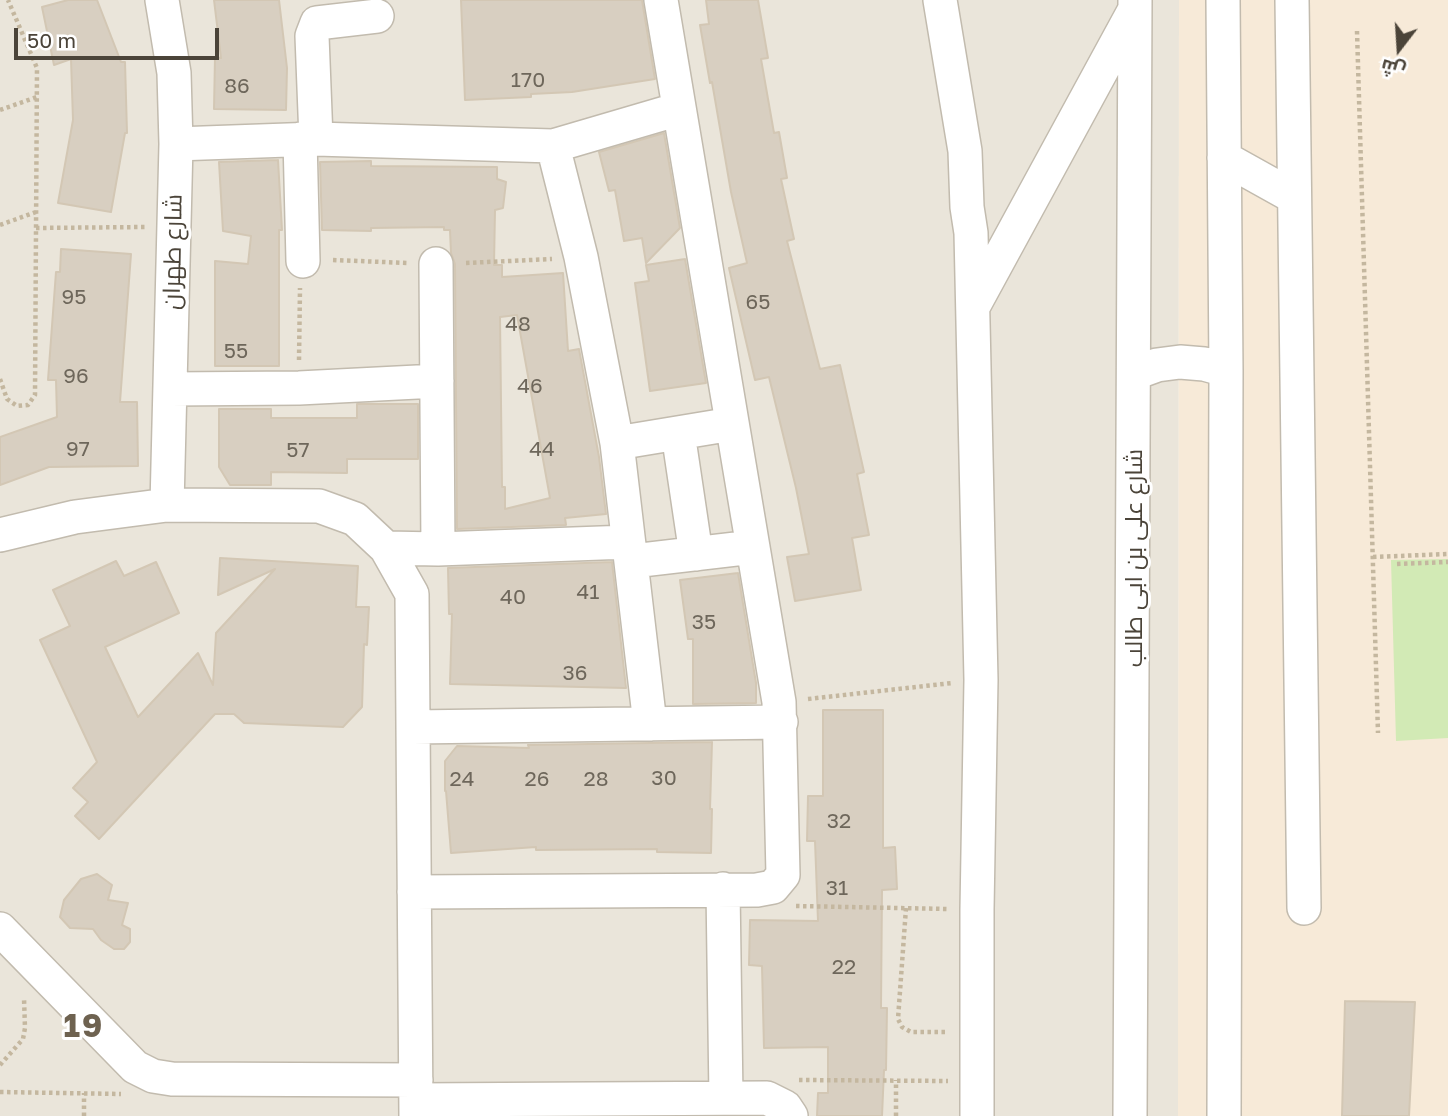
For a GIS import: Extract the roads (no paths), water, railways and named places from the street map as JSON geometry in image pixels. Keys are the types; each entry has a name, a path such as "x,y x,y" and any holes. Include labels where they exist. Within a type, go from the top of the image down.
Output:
{"street":[{"name":"شارع طهران","path":"162,0 174,73 176,144 167,505"},
{"path":"414,892 757,890 773,887 783,875 780,712 661,0"},
{"path":"940,0 965,151 971,233 981,680 976,1116"},
{"path":"1223,0 1226,370 1224,1116"},
{"path":"1292,0 1304,908"},
{"path":"973,307 1135,5"},
{"name":"شارع على بن ابى طالب","path":"1130,1116 1135,5"},
{"path":"303,261 312,36 317,23 377,16"},
{"path":"176,144 308,139 553,146 679,109"},
{"path":"553,146 580,257 617,443 650,724"},
{"path":"1224,158 1294,197"},
{"path":"436,264 438,549"},
{"path":"1135,373 1157,365 1180,362 1204,364 1226,370"},
{"path":"170,388 299,388 436,381"},
{"path":"617,443 732,424"},
{"path":"678,433 696,554"},
{"path":"0,535 75,517 167,505 319,506 355,519 386,548 412,594 416,1099"},
{"path":"386,548 696,554 753,547"},
{"path":"413,727 650,724 780,712"},
{"path":"723,890 726,1098"},
{"path":"11,940 135,1067 153,1076 172,1080 416,1099 599,1107 668,1107 726,1098 767,1098 788,1111"}],"district":[{"name":"19","path":"84,1027"}]}
